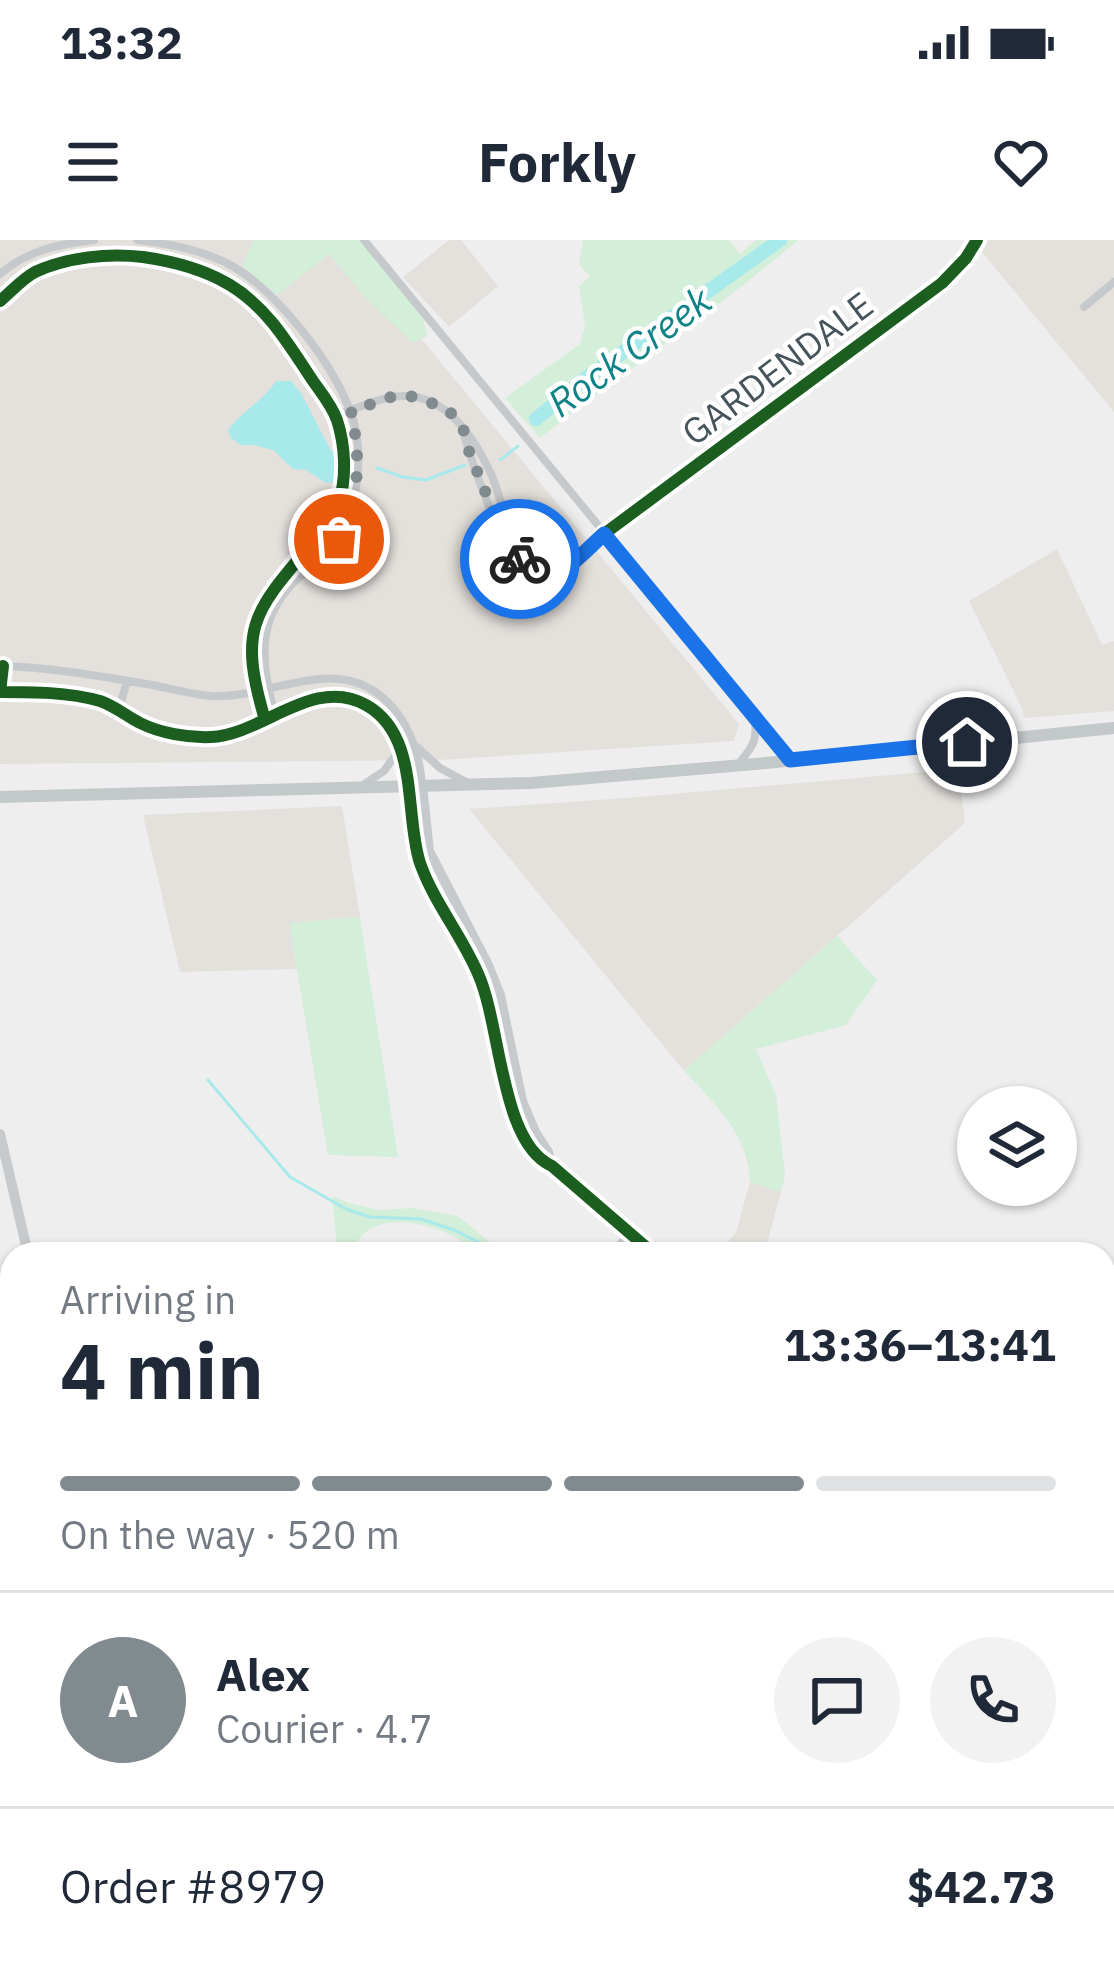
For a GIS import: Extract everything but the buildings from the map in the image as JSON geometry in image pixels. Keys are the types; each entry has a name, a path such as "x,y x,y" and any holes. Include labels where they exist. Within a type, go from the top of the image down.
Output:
{"main road":[{"path":"0,797 531,783 1114,728"}],"street":[{"path":"0,274 40,250 94,240"},
{"path":"137,240 187,248 235,268 254,282 318,353 351,411 358,452 357,486 348,518 339,539 279,599 263,645 270,718"},
{"path":"364,240 790,760"},
{"name":"GARDENDALE","path":"583,553 942,283 977,240"},
{"path":"0,301 33,273 77,259 150,258 226,282 280,330 335,415 344,448 339,505 266,597 256,622 250,651 256,691 270,718"},
{"path":"1084,307 1114,282"},
{"path":"335,415 394,396 440,406 463,428 492,475 521,543 553,555 583,553"},
{"path":"463,428 503,536 516,556 540,569 573,566 583,553"},
{"path":"415,785 420,766 403,718 393,705 360,685 321,678 214,696 2,666 0,692 79,697 186,736 215,738 325,697 355,699 385,719 415,785 439,887 478,944 500,994 530,1135 548,1152 552,1166 639,1242"},
{"path":"119,709 128,682"},
{"path":"736,766 754,743 754,717"},
{"path":"413,744 440,768 469,784"},
{"path":"362,787 384,771 399,748"},
{"path":"0,1134 25,1242"},
{"path":"623,1242 629,1234"}],"shaded area":[{"path":"0,240 340,240 739,724 734,741 439,760 0,764"},
{"path":"449,240 461,240 498,286 449,327 403,277"},
{"path":"988,240 1114,240 1114,412 982,252"},
{"path":"1057,549 1102,645 1114,641 1114,711 1024,718 969,601"},
{"path":"959,769 965,823 684,1071 469,809 626,798"},
{"path":"342,806 360,917 290,923 297,969 180,972 143,815"},
{"path":"750,1182 781,1192 767,1242 728,1242 736,1232"}],"green space":[{"path":"254,240 361,240 423,317 427,336 413,343 329,254 277,295 242,266"},
{"path":"583,240 729,240 740,254 756,240 798,240 540,438 505,398 580,344 585,326 579,286 590,277 579,264"},
{"path":"360,917 398,1157 328,1155 289,923"},
{"path":"837,936 877,980 846,1025 756,1049 776,1095 785,1176 781,1192 750,1182 737,1135 684,1071"},
{"path":"332,1196 379,1210 412,1208 458,1216 489,1242 463,1242 432,1228 399,1222 370,1229 358,1242 337,1242"}],"water":[{"path":"276,381 291,381 331,451 339,452 339,482 326,483 306,470 293,469 273,450 241,445 231,438 228,430"}],"waterway":[{"name":"Rock Creek","path":"536,419 780,240"},
{"name":"Rock Creek","path":"500,460 518,446"},
{"name":"Rock Creek","path":"377,468 426,480 465,465"},
{"path":"208,1080 290,1177 346,1209 370,1217 421,1219 478,1242"}],"cycle path":[{"path":"604,534 942,283 977,240"},
{"path":"0,301 35,272 74,260 130,256 188,267 230,285 256,305 330,405 343,450 342,492 330,520 274,590 256,625 253,665 265,720"},
{"path":"3,666 0,692 88,698 148,727 184,736 230,734 327,697 366,705 383,718 403,755 420,863 479,976 522,1134 535,1154 640,1242"}],"way so far":[{"path":"339,539 357,486 358,452 351,411 394,396 410,396 440,406 463,428 503,536 520,559"}],"route":[{"path":"520,559 540,569 573,566 604,534 790,760 967,742"}]}
